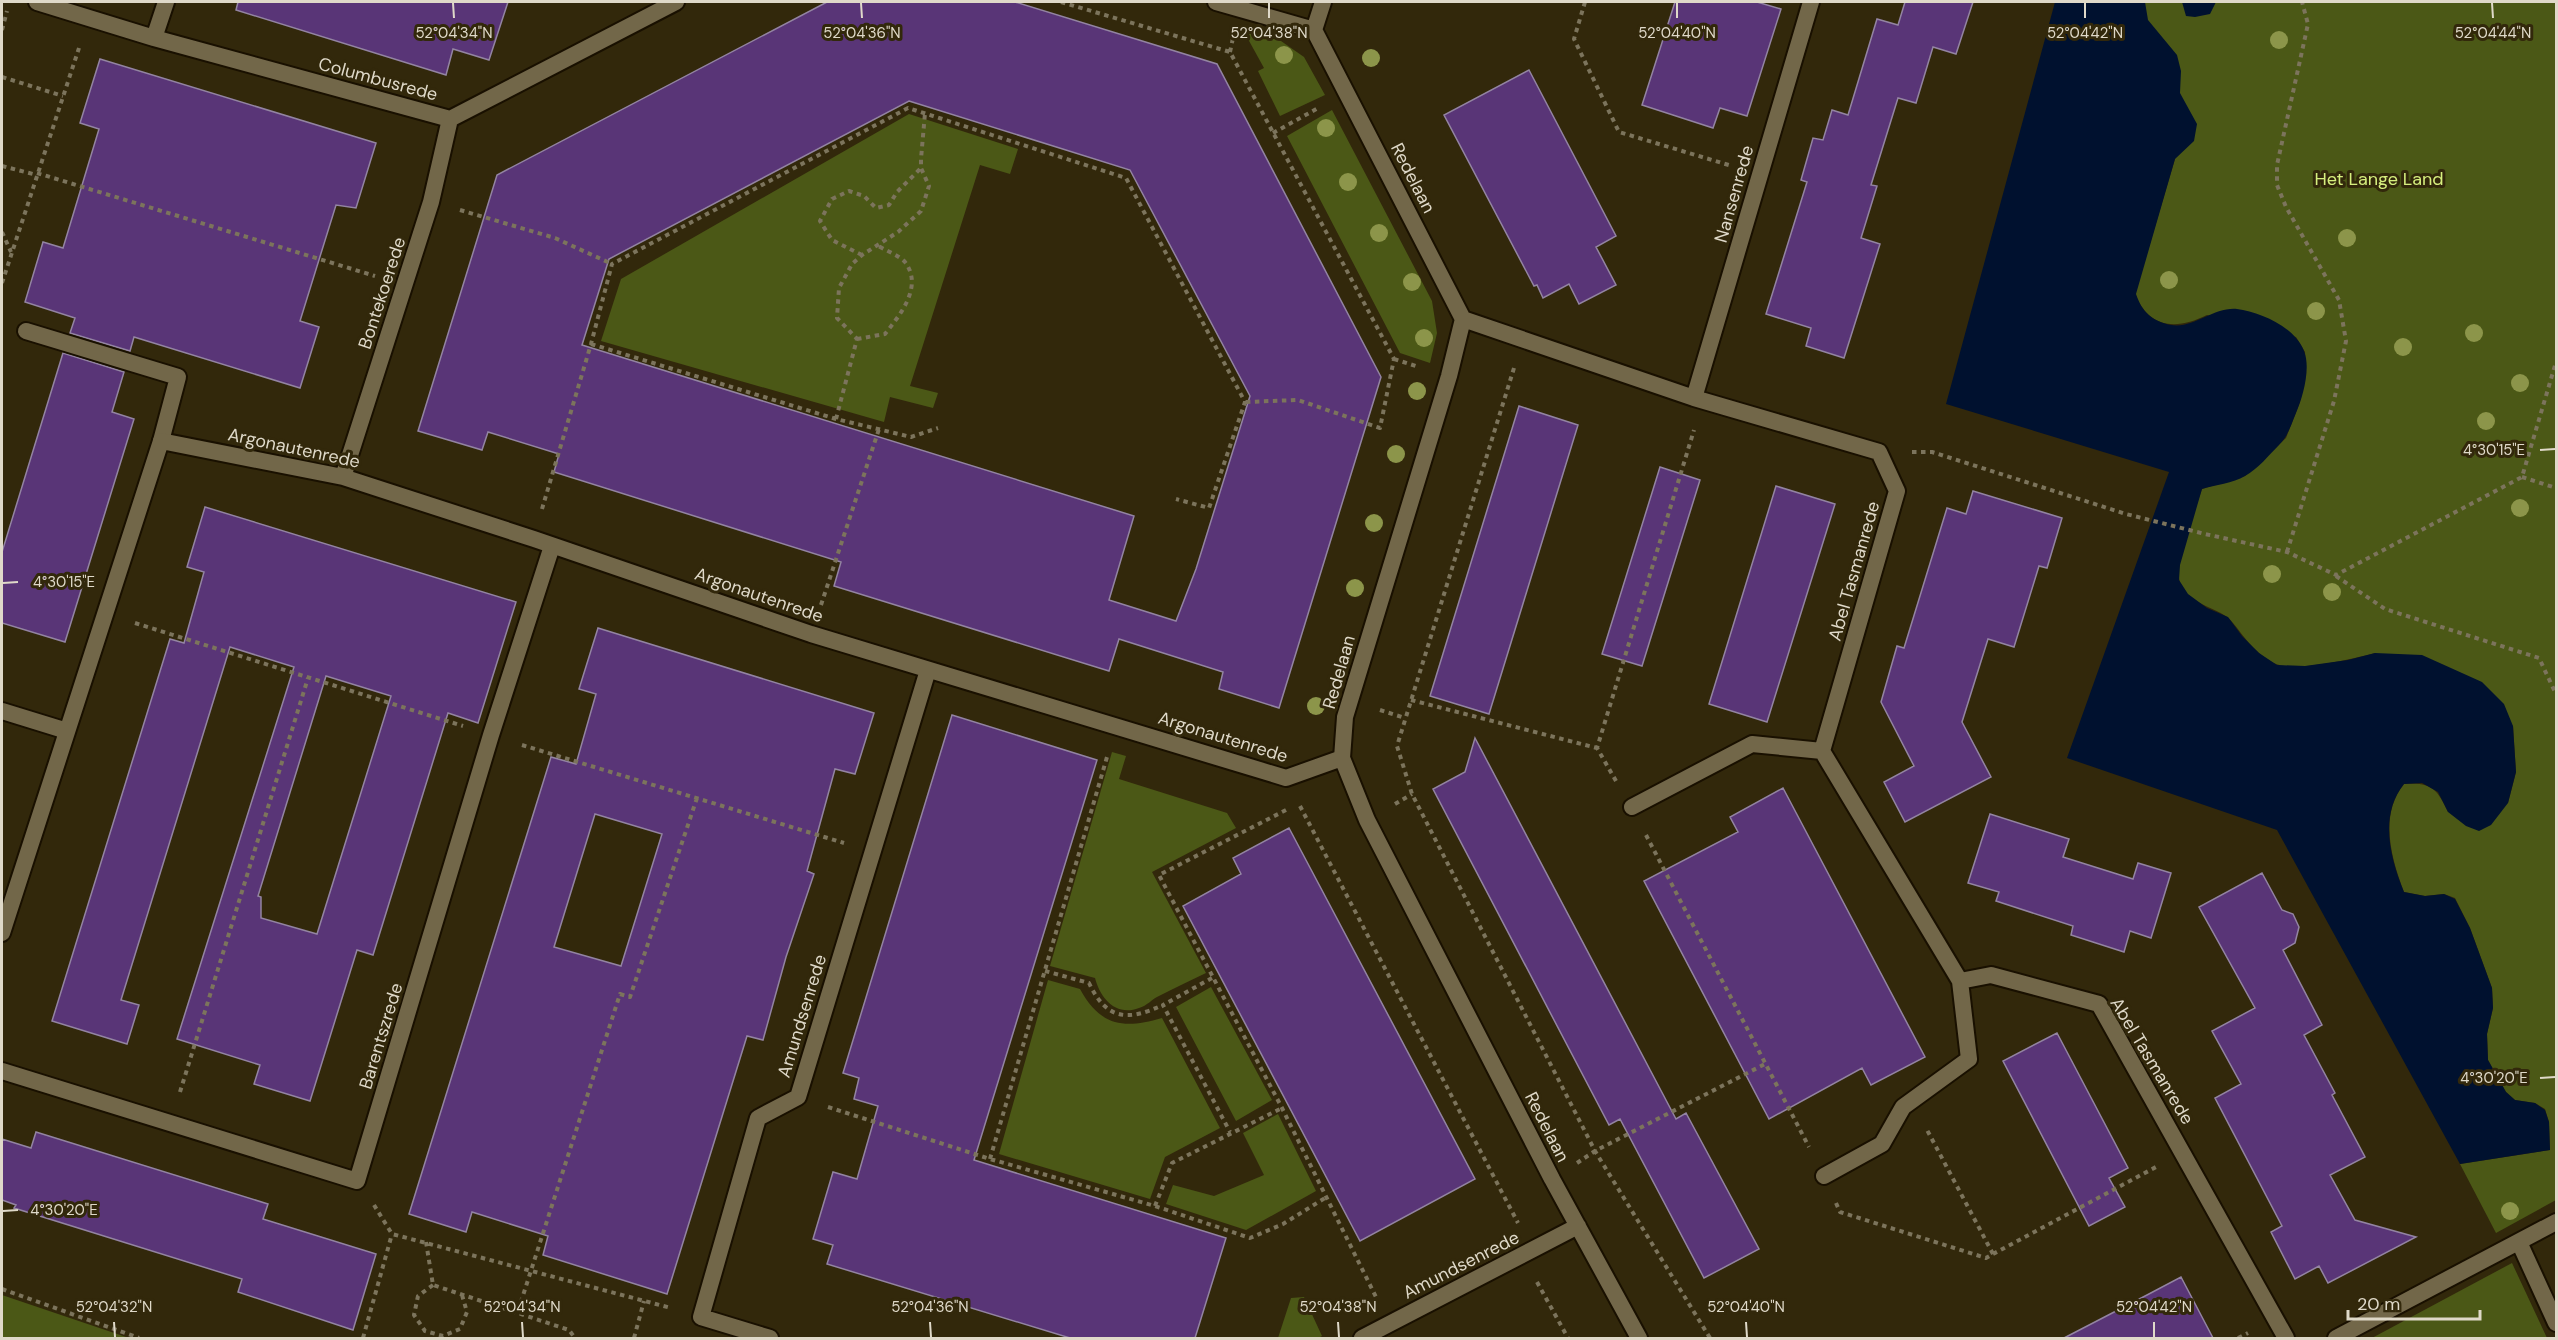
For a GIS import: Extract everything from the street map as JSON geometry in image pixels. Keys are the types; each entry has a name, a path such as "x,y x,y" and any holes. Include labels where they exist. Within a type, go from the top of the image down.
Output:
{"street":[{"name":"Columbusrede","path":"37,2 154,38 450,119 676,2"},
{"path":"154,38 166,2"},
{"path":"1216,2 1314,30 1323,2"},
{"name":"Nansenrede","path":"1694,398 1811,2"},
{"name":"Redelaan","path":"1314,30 1463,319 1449,376 1345,717 1342,758 1367,820 1552,1179 1639,1338"},
{"name":"Bontekoerede","path":"343,477 431,202 450,119"},
{"path":"1463,319 1523,342 1694,398 1879,452"},
{"path":"2,933 161,441 178,377 26,331"},
{"name":"Argonautenrede","path":"161,441 343,477 534,539 811,634 1286,778 1342,758"},
{"name":"Abel Tasmanrede","path":"1822,751 1897,491 1879,452"},
{"name":"Barentszrede","path":"357,1181 491,735 552,546"},
{"name":"Amundsenrede","path":"701,1317 758,1118 798,1097 928,670"},
{"path":"2,711 67,731"},
{"path":"1632,807 1752,744 1822,751 1960,981 1969,1059 1903,1107 1882,1144 1824,1176"},
{"name":"Abel Tasmanrede","path":"1960,981 1991,975 2098,1004 2286,1338"},
{"path":"2,1071 357,1181"},
{"path":"2336,1338 2556,1222"},
{"name":"Amundsenrede","path":"1362,1338 1578,1226"},
{"path":"2518,1242 2556,1323"},
{"path":"701,1317 770,1338"}],"path":[{"path":"2,30 10,2"},
{"path":"1061,2 1230,52 1394,359 1380,428 1298,400 1245,402"},
{"path":"1586,2 1574,39 1619,132 1760,174"},
{"path":"2287,552 2334,401 2346,341 2339,300 2286,207 2277,185 2277,165 2308,24 2302,2"},
{"path":"2,283 89,18"},
{"path":"2,77 63,96"},
{"path":"1273,133 1347,92"},
{"path":"534,539 612,264 908,108 1126,178 1245,402 1209,508 1176,499"},
{"path":"857,339 837,318 839,288 852,264 898,232 921,211 929,186 921,168 925,113"},
{"path":"2,166 37,174 405,285"},
{"path":"862,255 832,240 820,221 832,199 849,191 864,196 876,208 888,205 897,192 921,168"},
{"path":"431,202 555,238 612,264"},
{"path":"2,232 11,253"},
{"path":"857,339 885,334 907,306 912,282 905,262 877,245"},
{"path":"836,419 857,339"},
{"path":"1523,342 1397,746 1412,794 1595,1151 1710,1338"},
{"path":"591,344 836,419 911,436 938,428"},
{"path":"2336,575 2522,477 2556,363"},
{"path":"811,634 879,429"},
{"path":"1879,452 1932,452 2126,514 2287,552 2336,575 2385,609 2539,657 2556,694"},
{"path":"2522,477 2556,488"},
{"path":"170,1124 308,678"},
{"path":"1411,700 1597,748"},
{"path":"990,1159 1116,725"},
{"path":"1367,820 1412,794"},
{"path":"518,1311 620,994 630,997 697,798"},
{"path":"1390,1324 1282,1108 1159,875 1299,803 1569,1338"},
{"path":"1045,971 1089,983 1098,1000 1117,1014 1141,1015 1212,978"},
{"path":"1163,1005 1230,1132"},
{"path":"1552,1179 1595,1151 1766,1065"},
{"path":"798,1097 990,1159 1155,1206 1250,1238 1283,1224 1325,1198"},
{"path":"1911,1102 1993,1254"},
{"path":"1155,1206 1172,1163 1282,1108"},
{"path":"1824,1176 1840,1212 1986,1258 2183,1152"},
{"path":"357,1181 393,1234 701,1317"},
{"path":"363,1338 393,1234"},
{"path":"426,1242 433,1285"},
{"path":"433,1285 518,1311 569,1330 575,1338"},
{"path":"433,1285 418,1296 414,1315 425,1331 443,1336 460,1329 467,1312 462,1294"},
{"path":"2,1289 139,1338"},
{"path":"634,1338 644,1301"}],"green space":[{"name":"Het Lange Land","path":"2132,2 2556,2 2556,1200 2496,1233 2460,1164 2550,1150 2549,1122 2545,1109 2535,1103 2515,1100 2506,1092 2488,1060 2487,1034 2493,1008 2492,988 2470,928 2455,898 2444,894 2425,896 2404,892 2392,851 2390,823 2396,796 2404,784 2421,784 2432,788 2448,812 2508,803 2516,772 2513,726 2375,653 2310,666 2285,666 2274,663 2253,647 2227,617 2191,598 2181,586 2179,569 2181,558 2202,489 2245,476 2286,438 2300,402 2306,372 2305,352 2296,337 2207,315 2196,320 2175,324 2156,320 2141,306 2135,294 2175,159"},
{"path":"1250,31 1281,41 1304,57 1325,95 1280,116 1258,71 1264,68 1248,39"},
{"path":"1332,110 1432,301 1437,333 1430,363 1400,353 1287,136"},
{"path":"909,114 1018,149 1010,174 980,165 910,386 938,393 933,408 890,397 884,422 601,341 621,279"},
{"path":"1112,752 1126,756 1119,779 1227,813 1236,828 1152,872 1206,973 1156,997 1142,1007 1131,1010 1116,1008 1110,1004 1105,999 1095,978 1050,966"},
{"path":"1048,980 1080,989 1096,1011 1115,1022 1125,1024 1162,1018 1220,1128 1165,1157 1150,1199 999,1154"},
{"path":"1211,987 1272,1100 1236,1121 1176,1007"},
{"path":"1278,1114 1316,1191 1246,1230 1166,1204 1173,1185 1214,1196 1264,1175 1243,1133"},
{"path":"2512,1263 2547,1338 2372,1338"},
{"path":"2,1295 129,1338 2,1338"},
{"path":"1304,1297 1322,1336 1318,1338 1278,1338 1291,1298"}],"water":[{"path":"2055,2 2145,2 2148,20 2177,55 2181,71 2180,93 2197,124 2194,141 2175,159 2136,294 2141,306 2158,321 2171,325 2188,324 2228,309 2256,313 2276,322 2293,335 2306,358 2307,366 2301,399 2282,442 2259,466 2245,476 2202,489 2180,565 2179,580 2188,594 2207,608 2228,617 2259,653 2277,665 2305,666 2348,660 2375,653 2422,655 2482,682 2504,704 2513,726 2516,772 2508,803 2491,825 2479,831 2466,826 2448,812 2438,792 2422,783 2404,784 2391,809 2389,837 2404,892 2425,896 2444,894 2455,899 2470,928 2492,988 2493,1008 2487,1034 2488,1060 2506,1092 2515,1100 2535,1103 2545,1110 2549,1122 2550,1150 2460,1164 2277,830 2067,758 2169,472 1946,404"},
{"path":"2182,2 2216,2 2210,14 2195,17 2186,16"}],"building":[{"path":"238,2 508,2 489,60 453,49 446,75 236,10"},
{"path":"827,2 1015,2 1217,64 1381,377 1279,708 1219,689 1223,672 1119,639 1109,671 834,586 841,562 554,472 559,454 488,432 482,450 418,431 497,175","holes":["909,101 1130,170 1250,396 1196,569 1176,621 1109,600 1134,516 582,345 609,259"]},
{"path":"1675,2 1757,2 1781,9 1747,116 1720,108 1713,128 1642,105"},
{"path":"1905,2 1973,2 1956,54 1933,47 1916,103 1898,98 1871,185 1877,186 1861,238 1880,244 1844,358 1806,346 1811,328 1766,314 1807,182 1801,180 1813,138 1823,140 1832,110 1848,115 1877,19 1898,25"},
{"path":"100,59 376,143 356,208 336,205 300,321 319,327 300,388 134,337 130,351 70,333 75,318 25,302 43,242 63,248 99,129 80,123"},
{"path":"1529,70 1616,236 1596,247 1616,285 1579,304 1569,284 1543,298 1537,285 1534,286 1444,115"},
{"path":"63,353 124,372 112,412 134,419 65,642 2,623 2,552"},
{"path":"1519,406 1578,425 1489,714 1430,696"},
{"path":"1660,467 1700,480 1642,666 1602,654"},
{"path":"1776,486 1835,504 1767,722 1709,704"},
{"path":"1973,491 2062,518 2047,568 2039,566 2014,647 1988,639 1962,722 1991,777 1905,822 1884,782 1914,766 1881,702 1897,646 1904,648 1947,508 1966,514"},
{"path":"205,507 516,602 478,723 448,713 373,955 357,950 310,1101 254,1084 260,1065 177,1039 294,667 230,647 121,1000 139,1005 127,1044 52,1021 170,639 184,643 204,572 187,567","holes":["326,676 391,696 317,934 261,918 261,897 258,896"]},
{"path":"598,628 874,713 855,774 835,769 807,871 814,874 786,957 763,1040 747,1036 667,1294 543,1255 548,1236 472,1212 466,1232 409,1214 551,757 576,764 596,694 579,689","holes":["595,814 662,834 621,966 554,947"]},
{"path":"952,715 1097,760 974,1160 1226,1238 1195,1338 1070,1338 827,1264 833,1245 813,1239 833,1172 857,1179 878,1106 854,1099 859,1078 843,1073"},
{"path":"1475,738 1676,1119 1686,1113 1759,1249 1704,1278 1620,1119 1609,1125 1433,789 1465,772"},
{"path":"1783,788 1925,1057 1871,1085 1862,1068 1769,1119 1644,881 1738,832 1730,817"},
{"path":"1990,814 2069,839 2063,857 2133,879 2138,863 2171,873 2151,938 2130,931 2124,952 2071,935 2073,926 1996,901 1999,892 1968,883"},
{"path":"1289,828 1475,1179 1360,1241 1183,906 1241,874 1233,858"},
{"path":"2262,873 2282,910 2293,914 2299,927 2295,943 2283,950 2322,1025 2304,1035 2365,1157 2330,1175 2355,1220 2416,1237 2328,1283 2319,1266 2295,1279 2271,1232 2282,1226 2215,1098 2241,1084 2212,1031 2255,1008 2199,907"},
{"path":"2057,1033 2128,1168 2109,1178 2125,1207 2089,1226 2003,1061"},
{"path":"36,1132 268,1204 263,1219 376,1254 353,1330 238,1292 242,1279 14,1208 16,1205 2,1200 2,1139 31,1148"},
{"path":"2181,1277 2213,1338 2064,1338 2147,1295"}]}
